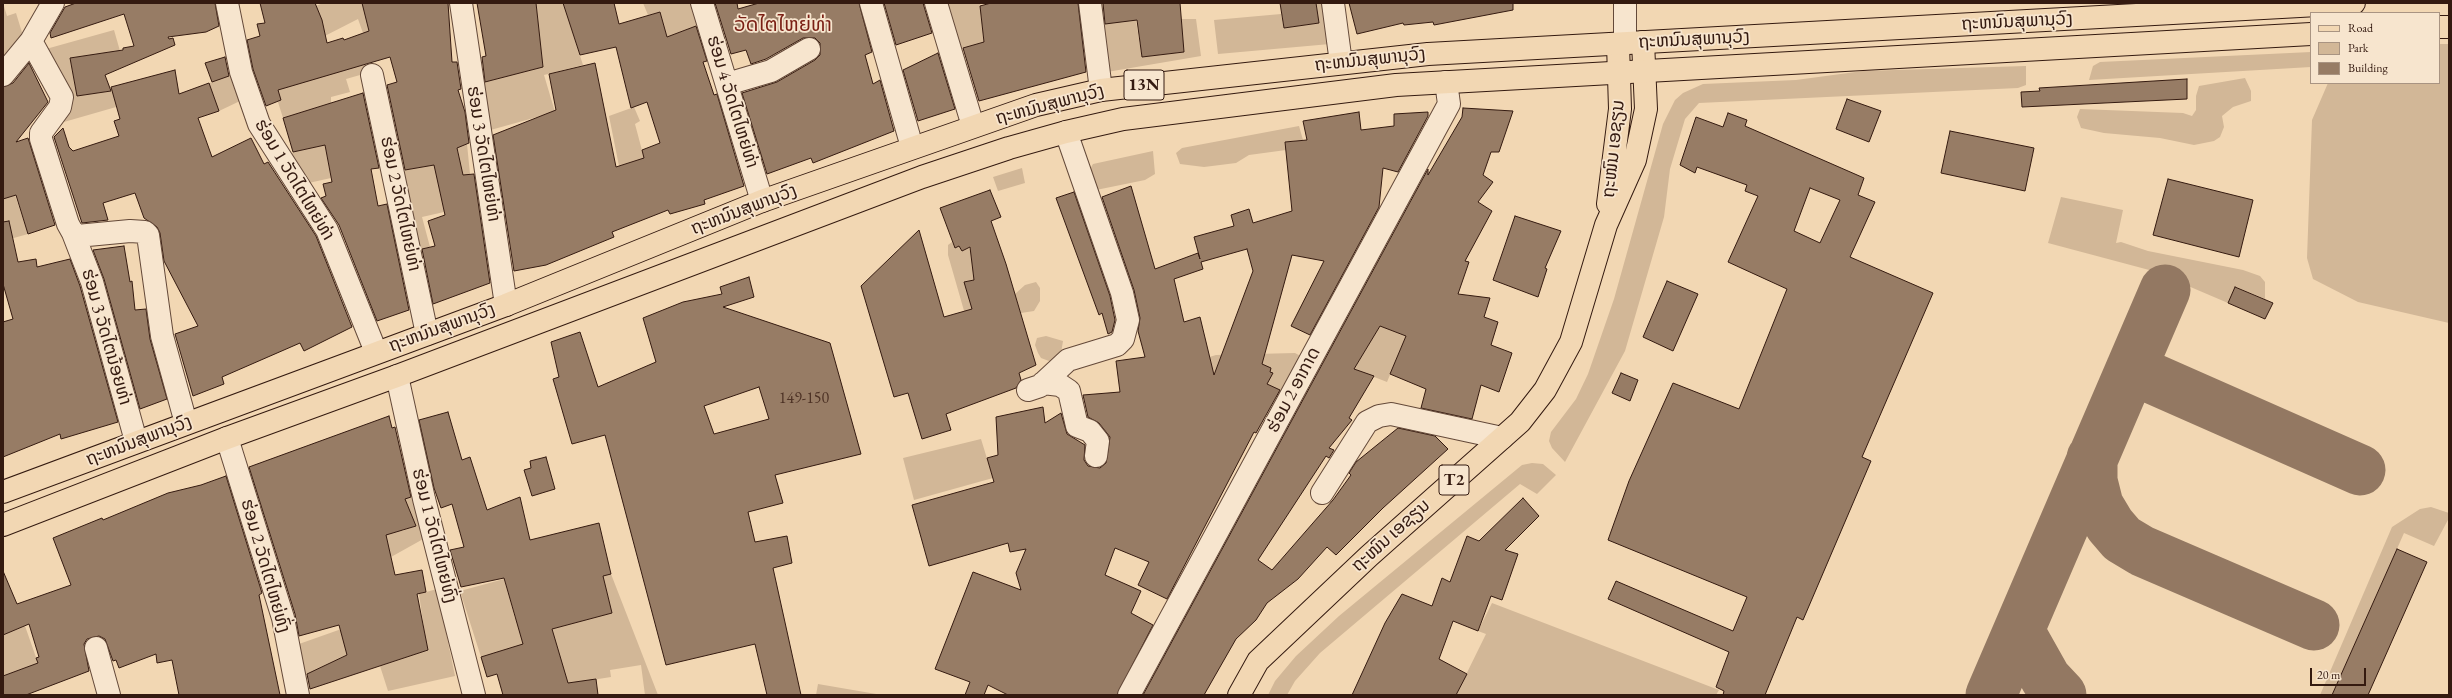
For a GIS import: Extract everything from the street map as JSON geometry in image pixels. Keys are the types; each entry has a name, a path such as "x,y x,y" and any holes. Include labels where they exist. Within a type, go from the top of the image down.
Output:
{"main road":[{"name":"ຖະຫນົນສຸພານຸວົງ","path":"3,492 136,441 506,305 762,202 912,147 1036,105 1101,90 1428,54 2354,3"},
{"name":"ຖະຫນົນສຸພານຸວົງ","path":"3,525 227,438 397,376 922,177 1009,148 1066,132 1123,119 1396,85 2310,34"},
{"name":"ຖະໜົນ ເອຊຽນ","path":"1239,695 1258,662 1369,556 1520,422 1545,390 1571,342 1606,225 1634,160 1646,108 1644,70 1629,43"},
{"name":"ຖະໜົນ ເອຊຽນ","path":"1606,225 1620,109 1618,72 1629,43"}],"street":[{"path":"3,75 31,41 53,3"},
{"name":"ຮ່ອມ 1 ວັດໄຕໄຫຍ່ທ່າ","path":"226,3 241,72 259,124 327,230 376,352"},
{"name":"ຮ່ອມ 3 ວັດໄຕໄຫຍ່ທ່າ","path":"461,3 506,305"},
{"name":"ຮ່ອມ 4 ວັດໄຕໄຫຍ່ທ່າ","path":"702,3 762,202"},
{"path":"871,3 912,147"},
{"path":"936,3 973,126"},
{"path":"1090,3 1101,90"},
{"path":"1333,3 1341,63"},
{"path":"1625,3 1629,43"},
{"name":"ຮ່ອມ 3 ວັດໄຕນ້ອຍທ່າ","path":"31,41 62,97 60,107 41,133 66,217 92,282 136,441"},
{"path":"727,84 778,76 809,49"},
{"name":"ຮ່ອມ 2 ວັດໄຕໄຫຍ່ທ່າ","path":"372,75 427,334"},
{"name":"ຮ່ອມ 2 ອາກາດ","path":"1129,695 1449,104 1446,82"},
{"path":"1066,132 1122,293 1128,320 1123,340 1117,345 1068,360 1035,387 1060,384 1069,391 1077,426 1090,431 1098,442 1096,456"},
{"path":"73,233 77,236 130,231 145,232 148,235 162,336 186,423"},
{"name":"ຮ່ອມ 1 ວັດໄຕໄຫຍ່ທົ່ງ","path":"397,376 424,500 474,695"},
{"path":"1322,493 1367,422 1379,416 1392,414 1502,438"},
{"name":"ຮ່ອມ 2 ວັດໄຕໄຫຍ່ທົ່ງ","path":"227,438 283,618 298,695"},
{"path":"96,648 109,695"}],"green space":[{"path":"3,3 7,16 16,13 24,39 3,65"},
{"path":"323,3 363,3 372,46 368,47 358,19 313,42 319,13 316,6"},
{"path":"536,3 563,3 583,65 544,75 555,112 487,131 478,84 543,67"},
{"path":"643,3 694,3 701,24 667,37 660,12 648,15"},
{"path":"980,3 984,42 954,51 940,4"},
{"path":"1097,3 1133,3 1142,57 1184,52 1181,19 1196,19 1201,56 1107,72"},
{"path":"1316,3 1322,3 1330,44 1218,54 1214,20 1281,14 1284,28 1319,23"},
{"path":"114,30 120,51 70,58 77,96 126,89 130,103 50,126 66,97 46,49"},
{"path":"2440,44 2449,44 2449,323 2358,302 2313,279 2307,258 2312,120 2328,84 2440,84"},
{"path":"2310,52 2310,67 2089,80 2093,66 2100,62"},
{"path":"363,60 367,73 346,79 350,92 331,97 331,103 283,118 278,102 281,100 278,90"},
{"path":"2026,66 2026,85 2018,88 1699,103 1685,119 1670,169 1664,217 1625,351 1565,462 1552,448 1549,441 1551,432 1576,399 1588,374 1614,299 1663,124 1675,100 1683,93 1703,84 1796,80 1863,71"},
{"path":"232,75 240,101 219,111 209,83"},
{"path":"2245,78 2251,91 2251,101 2233,107 2222,116 2224,127 2220,137 2214,141 2194,145 2160,138 2104,133 2081,128 2077,117 2080,109 2183,113 2192,116 2196,110 2196,96 2199,86"},
{"path":"634,107 640,121 635,124 644,158 619,166 609,116"},
{"path":"1299,126 1303,140 1285,142 1286,150 1249,155 1236,163 1204,167 1180,164 1176,153 1182,148"},
{"path":"467,144 470,174 444,212 422,217 430,247 415,250 400,171 460,160 457,146"},
{"path":"325,145 331,178 304,184 287,158 293,152"},
{"path":"1153,151 1155,174 1145,180 1096,190 1085,178 1093,164"},
{"path":"1022,168 1025,183 998,191 993,177"},
{"path":"15,195 28,234 3,241 3,199"},
{"path":"2061,197 2123,210 2116,243 2121,242 2148,251 2243,270 2260,276 2265,282 2265,299 2236,287 2228,303 2153,271 2048,243"},
{"path":"952,242 955,248 959,246 962,250 969,248 972,252 974,280 964,282 982,304 983,377 948,255 948,245"},
{"path":"1036,282 1040,288 1040,301 1034,311 1021,313 1015,294 1025,285"},
{"path":"1380,326 1406,336 1387,382 1354,369"},
{"path":"1046,336 1063,341 1060,359 1049,361 1041,358 1035,345 1037,338"},
{"path":"1295,353 1306,359 1283,401 1272,394 1275,388 1267,384 1273,373 1240,356 1207,385 1206,358 1216,355"},
{"path":"981,439 993,478 914,500 903,458"},
{"path":"1532,463 1543,464 1556,475 1537,494 1520,484 1320,653 1295,681 1287,695 1268,695 1275,681 1296,656 1339,616 1522,465"},
{"path":"411,497 425,538 391,557 355,532 400,525 402,531 416,526 405,499"},
{"path":"2431,507 2449,513 2449,518 2434,546 2404,533 2332,695 2320,695 2392,527 2420,509"},
{"path":"611,574 658,695 645,695 641,665 610,670 611,677 592,680 571,695 552,629 612,613 603,576"},
{"path":"504,579 515,618 533,642 481,657 460,591"},
{"path":"437,589 455,676 388,691 380,666 427,650 419,594"},
{"path":"1492,603 1719,690 1716,695 1456,695 1486,634 1478,631"},
{"path":"364,621 373,642 304,676 299,644"},
{"path":"25,626 38,663 3,676 3,635"},
{"path":"818,684 882,695 816,695"}],"building":[{"path":"76,3 215,3 219,26 206,32 168,37 169,39 173,38 175,45 105,75 111,91 77,96 70,58 123,50 123,48 134,46 124,14 51,38 50,33 65,7"},
{"path":"260,3 315,3 322,20 327,43 343,38 344,40 369,31 362,3 448,3 452,62 457,62 461,89 458,90 465,112 469,143 457,148 463,175 474,174 490,283 433,304 422,249 435,246 428,221 445,215 434,165 405,170 387,85 397,82 390,57 278,90 281,100 266,106 253,69 247,40 260,36 257,24 265,23"},
{"path":"477,3 536,3 543,67 485,82 482,57 486,56"},
{"path":"563,3 614,3 619,24 660,12 667,37 696,26 707,61 703,62 714,95 717,94 744,186 704,200 705,204 670,214 668,210 612,232 614,237 546,265 514,271 493,135 556,110 549,74 595,63 616,167 644,158 642,150 660,143 647,102 631,108 616,47 580,55"},
{"path":"715,3 737,3 738,9 759,3 859,3 872,52 865,55 873,84 880,80 894,131 813,163 811,158 767,174 742,93 777,82 815,60 820,55 820,43 815,38 803,38 766,59 751,64 746,50 731,54"},
{"path":"884,3 923,3 932,33 896,45"},
{"path":"991,3 1078,3 1086,72 979,101 963,48 984,42 980,6"},
{"path":"1103,3 1180,3 1184,52 1142,57 1137,20 1105,24"},
{"path":"1280,3 1316,3 1319,23 1284,28"},
{"path":"1349,3 1513,3 1513,10 1434,25 1433,22 1404,25 1403,23 1357,34"},
{"path":"938,53 955,109 918,121 903,70"},
{"path":"225,57 229,76 212,82 205,63"},
{"path":"29,63 48,102 16,142 28,138 55,225 28,234 16,195 3,199 3,87 13,83"},
{"path":"175,70 179,94 209,83 219,111 198,118 212,157 251,138 264,164 268,162 316,236 352,327 304,351 300,343 222,377 224,384 193,396 175,334 198,326 164,261 160,233 157,227 144,218 135,193 103,203 108,220 82,223 54,137 63,128 69,147 73,151 119,136 114,121 120,119 111,87"},
{"path":"2187,79 2187,99 2022,107 2021,92 2040,91 2039,88"},
{"path":"363,93 379,168 371,169 378,206 387,204 409,310 377,321 339,225 321,198 326,196 323,184 332,182 325,145 293,152 283,118"},
{"path":"1847,99 1881,111 1869,142 1836,129"},
{"path":"1463,108 1513,111 1499,152 1491,152 1483,175 1493,182 1478,202 1492,211 1465,261 1469,262 1458,294 1490,298 1484,317 1498,322 1491,345 1512,353 1499,392 1481,385 1472,419 1421,408 1426,389 1390,374 1406,336 1380,326 1354,369 1374,376 1349,418 1352,420 1329,448 1334,450 1329,458 1326,456 1258,560 1272,570 1333,500 1351,475 1349,473 1356,462 1398,428 1435,436 1448,449 1383,508 1336,555 1327,547 1298,579 1267,603 1256,620 1236,639 1204,695 1143,695 1428,169 1428,175 1462,117"},
{"path":"1359,112 1361,130 1394,126 1394,114 1428,112 1428,116 1398,172 1383,168 1379,207 1310,335 1291,326 1324,261 1292,255 1262,364 1271,368 1270,372 1273,373 1267,384 1280,390 1256,433 1254,432 1167,599 1138,585 1149,562 1115,548 1105,575 1141,591 1131,613 1153,625 1117,695 1008,695 988,685 984,695 965,695 970,682 935,669 973,572 1021,590 1016,573 1026,549 1010,552 1008,543 929,566 912,505 994,482 987,458 998,455 996,417 1043,407 1045,423 1061,413 1067,434 1085,445 1084,460 1088,466 1100,468 1106,463 1110,437 1099,423 1088,417 1083,395 1120,392 1116,361 1145,357 1138,331 1140,318 1134,290 1102,197 1131,186 1155,269 1198,253 1200,259 1194,237 1234,226 1231,215 1249,209 1253,223 1292,211 1285,142 1307,140 1303,121","holes":["1247,249 1253,271 1214,375 1200,317 1184,322 1174,279 1203,269 1201,262"]},
{"path":"1728,113 1747,120 1745,126 1864,178 1858,195 1875,202 1850,257 1933,293 1862,457 1871,461 1803,620 1797,617 1765,695 1723,695 1724,691 1716,687 1729,652 1608,599 1616,581 1733,631 1747,597 1608,540 1629,481 1673,383 1739,409 1787,289 1728,262 1758,196 1745,191 1747,185 1697,167 1695,173 1680,165 1696,117 1723,127","holes":["1810,188 1840,200 1820,243 1794,231"]},
{"path":"1950,131 2034,148 2025,191 1941,173"},
{"path":"2168,179 2253,200 2239,257 2153,235"},
{"path":"990,190 1001,217 991,221 1006,264 1036,365 1019,373 1021,380 1016,388 946,414 951,430 922,439 908,393 894,397 861,286 919,230 944,317 972,309 964,282 974,280 970,247 962,251 959,246 955,248 940,208"},
{"path":"1074,192 1110,296 1115,320 1112,332 1108,334 1102,313 1099,315 1056,198"},
{"path":"1515,216 1561,231 1545,268 1547,269 1538,297 1493,280"},
{"path":"9,221 18,262 36,259 37,267 70,259 80,286 118,422 61,439 60,434 3,457 3,322 13,319 3,284 3,222"},
{"path":"124,246 130,282 132,281 135,310 146,309 150,339 167,399 140,409 104,279 93,250"},
{"path":"749,277 754,297 723,307 830,343 861,454 775,475 783,503 748,512 755,542 787,536 792,563 773,568 801,695 767,695 755,644 666,665 605,435 572,444 553,379 559,377 551,342 580,332 598,387 656,362 643,318 683,302 722,294 720,287","holes":["759,387 769,419 714,434 704,406"]},
{"path":"1667,281 1698,294 1673,351 1643,337"},
{"path":"2235,287 2273,303 2265,319 2228,303"},
{"path":"1621,373 1638,380 1630,401 1612,393"},
{"path":"448,412 462,460 470,457 487,510 520,497 530,540 599,523 611,574 603,576 612,613 552,629 568,683 596,679 598,695 503,695 497,674 487,677 481,657 523,644 504,578 461,587 450,550 464,547 452,504 441,508 434,488 419,420"},
{"path":"389,416 392,428 395,427 411,497 405,499 416,526 386,535 395,575 422,570 426,592 417,594 428,650 310,689 307,674 347,655 339,625 299,636 295,614 249,467"},
{"path":"546,457 555,489 532,496 524,470 531,468 530,461"},
{"path":"226,476 262,593 259,595 280,695 179,695 172,660 157,663 156,654 119,668 116,660 113,661 105,639 99,636 87,639 84,644 89,671 26,695 3,695 3,676 38,663 36,658 39,657 29,624 3,635 3,571 17,604 71,585 53,538 102,518 103,520 168,493 201,485"},
{"path":"1523,498 1539,516 1505,550 1518,554 1502,600 1491,596 1478,631 1453,621 1439,659 1467,674 1456,695 1352,695 1385,623 1402,594 1432,606 1442,578 1450,582 1467,536 1479,541"},
{"path":"2397,549 2427,562 2368,695 2332,695"}],"taxiway":[{"path":"1991,695 2165,290"},
{"path":"2131,369 2360,470"},
{"path":"2092,458 2092,481 2098,505 2110,525 2122,539 2142,551 2314,625"},
{"path":"2019,631 2046,679 2061,695"}],"district":[{"name":"ວັດໄຕໄຫຍ່ທ່າ","path":"783,26"}]}
